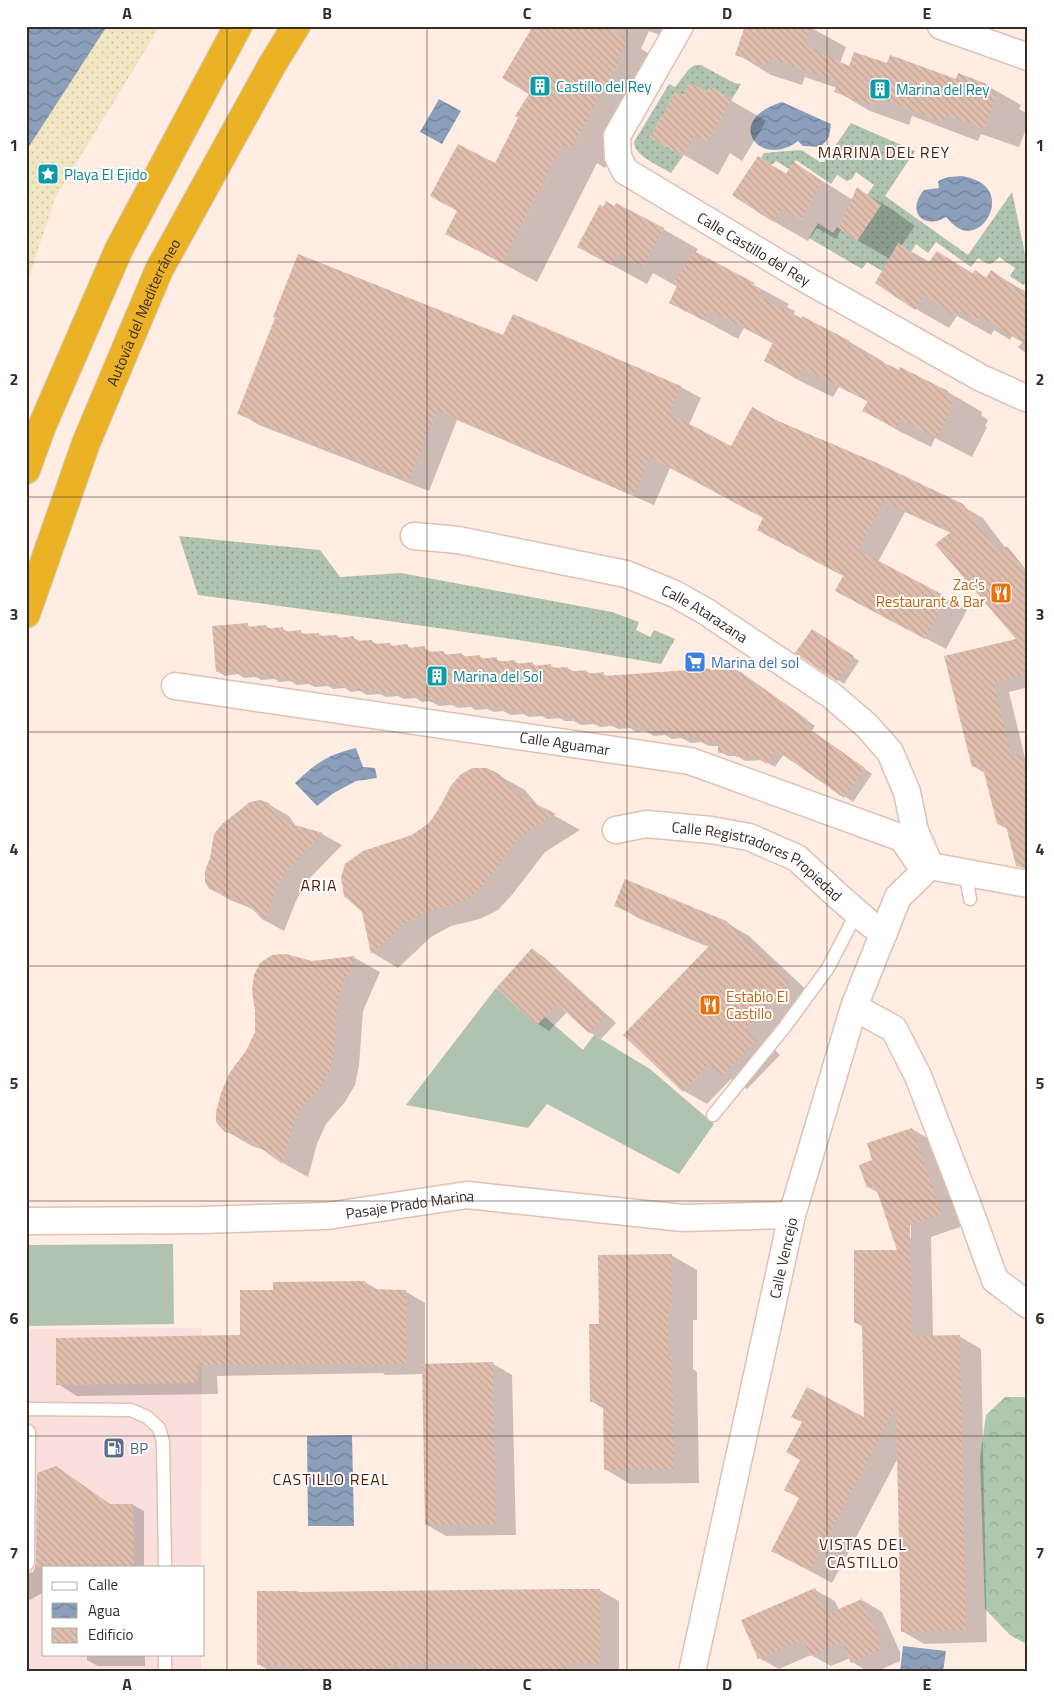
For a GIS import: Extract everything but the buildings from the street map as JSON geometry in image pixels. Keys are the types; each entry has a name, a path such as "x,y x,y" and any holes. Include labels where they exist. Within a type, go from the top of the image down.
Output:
{"highway":[{"path":"26,470 42,426 119,249 238,26"},
{"name":"Autovía del Mediterráneo","path":"26,614 86,443 159,270 272,65 296,26"}],"street":[{"name":"Calle Castillo del Rey","path":"680,26 617,136 618,157 626,171 800,276 981,378 1028,398"},
{"path":"941,26 1028,57"},
{"name":"Calle Atarazana","path":"414,536 458,540 626,574 675,594 705,611 831,695 867,726 890,752 906,792 914,830 930,866"},
{"name":"Calle Aguamar","path":"174,686 690,761 902,838 917,860 930,866"},
{"name":"Calle Registradores Propiedad","path":"616,830 646,824 711,830 750,837 797,858 857,912 884,933"},
{"path":"930,866 1028,884"},
{"name":"Calle Vencejo","path":"692,1672 792,1215 854,1007 898,897 930,866"},
{"path":"854,1007 894,1029 918,1076 967,1203 994,1280 1028,1305"},
{"name":"Pasaje Prado Marina","path":"26,1221 202,1220 327,1216 467,1195 684,1218 792,1215"}],"lane":[{"path":"965,871 970,900"},
{"path":"713,1115 784,1028 828,968 857,912"},
{"path":"26,1409 131,1410 147,1417 160,1428 163,1442 164,1566"},
{"path":"26,1430 29,1432 28,1563 26,1565"},
{"path":"165,1656 166,1672"}],"shaded area":[{"name":"BP","path":"202,1328 201,1566 42,1566 42,1656 201,1656 201,1672 26,1672 26,1329"}],"green space":[{"path":"695,65 701,65 734,83 741,84 732,99 710,87 707,92 690,83 683,95 676,92 650,137 683,156 671,173 654,164 638,152 634,142 669,84 675,87 689,69"},
{"path":"851,123 915,151 885,196 968,255 1012,192 1028,268 1028,283 1023,285 1010,276 1015,268 999,257 991,264 978,258 971,267 936,242 928,253 916,244 911,252 901,245 882,271 867,262 862,269 809,238 818,223 833,233 837,227 857,240 881,205 867,195 874,185 856,172 852,179 847,181 837,175 831,184 796,160 789,169 776,161 771,165 761,158 764,153 799,150 820,162 824,162"},
{"path":"179,536 320,550 340,577 401,573 612,612 639,622 636,630 650,637 654,630 675,639 661,664 487,635 198,595"},
{"path":"496,988 537,1025 545,1017 583,1050 594,1035 650,1069 714,1124 679,1174 547,1104 528,1128 406,1105"},
{"path":"173,1244 174,1324 26,1326 26,1245"},
{"path":"1005,1397 1028,1397 1028,1645 1010,1635 985,1609 980,1459 986,1415"}],"sand":[{"name":"Playa El Ejido","path":"107,26 160,26 55,198 26,286 26,151"}],"water":[{"path":"26,26 107,26 26,151"},
{"path":"439,99 461,111 442,144 420,132"},
{"path":"782,102 831,124 829,137 821,147 803,146 798,141 784,148 771,150 753,140 750,130 754,120 764,110"},
{"path":"962,176 981,183 991,195 992,204 990,212 987,220 981,226 974,230 966,231 956,227 946,217 931,222 920,217 916,206 924,190 939,188 938,181 948,177"},
{"path":"356,748 363,767 375,768 377,778 356,781 332,794 317,806 295,783 309,770 323,761"},
{"path":"352,1435 354,1526 308,1526 307,1436"},
{"path":"903,1646 946,1651 943,1672 900,1672"}],"place":[{"name":"Castillo del Rey","path":"540,86"},
{"name":"Marina del Rey","path":"880,89"},
{"name":"Playa El Ejido","path":"48,174"},
{"name":"Zac's Restaurant & Bar","path":"1001,593"},
{"name":"Marina del sol","path":"695,662"},
{"name":"Marina del Sol","path":"437,676"},
{"name":"Establo El Castillo","path":"710,1005"},
{"name":"BP","path":"114,1448"}],"district":[{"name":"MARINA DEL REY","path":"884,152"},
{"name":"ARIA","path":"319,885"},
{"name":"CASTILLO REAL","path":"331,1479"},
{"name":"VISTAS DEL CASTILLO","path":"863,1553"}]}
